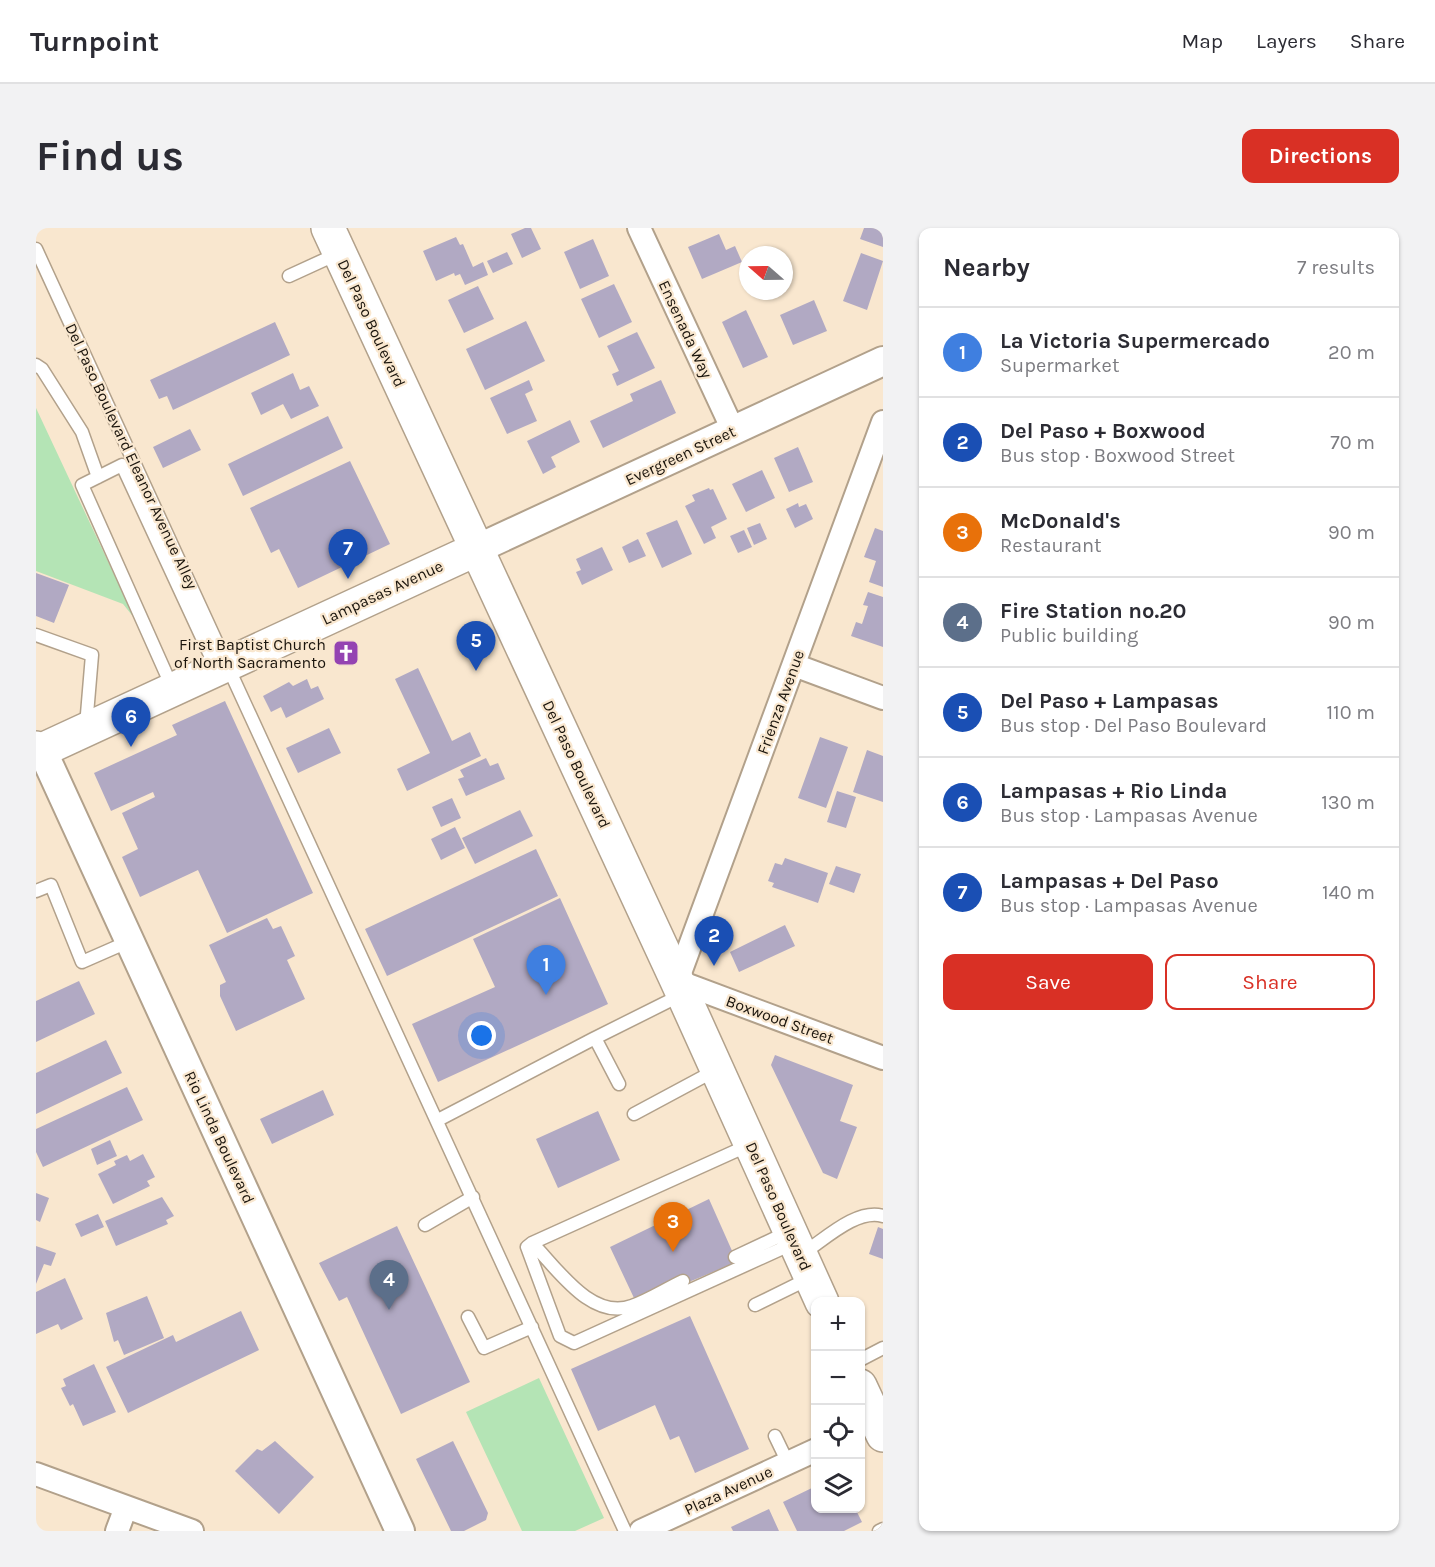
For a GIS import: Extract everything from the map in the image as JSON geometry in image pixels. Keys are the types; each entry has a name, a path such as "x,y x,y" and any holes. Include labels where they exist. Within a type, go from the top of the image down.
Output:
{"main road":[{"name":"Del Paso Boulevard","path":"334,241 680,987 804,1262"},
{"name":"Lampasas Avenue","path":"38,755 173,689 477,549"},
{"path":"865,1400 873,1429"}],"street":[{"name":"Ensenada Way","path":"639,228 733,430"},
{"name":"Evergreen Street","path":"477,549 883,361"},
{"name":"Frienza Avenue","path":"680,987 883,422"},
{"path":"794,665 883,698"},
{"name":"Rio Linda Boulevard","path":"38,755 130,941 400,1531"},
{"name":"Boxwood Street","path":"680,987 882,1054"},
{"name":"Plaza Avenue","path":"641,1531 811,1452"},
{"path":"36,1474 192,1531"},
{"path":"117,1531 126,1507"}],"lane":[{"path":"289,276 334,241"},
{"name":"Del Paso Boulevard Eleanor Avenue Alley","path":"36,249 223,666"},
{"path":"36,366 42,369 82,432 98,477"},
{"path":"173,689 82,485 122,465 223,666 438,1120 626,1531"},
{"path":"36,634 92,655 86,730"},
{"path":"36,891 51,885 82,962 130,941"},
{"path":"438,1120 595,1038 680,987"},
{"path":"595,1038 619,1084"},
{"path":"634,1114 717,1069"},
{"path":"751,1144 532,1242 527,1247 560,1336 574,1343 804,1262"},
{"path":"425,1225 473,1197"},
{"path":"755,1305 852,1221 862,1217 883,1216"},
{"path":"532,1242 592,1302 611,1310 632,1307 682,1281"},
{"path":"735,1257 804,1262"},
{"path":"468,1317 484,1348 532,1327"},
{"path":"865,1358 883,1348"},
{"path":"775,1436 788,1462"},
{"path":"879,1531 883,1529"}],"green space":[{"path":"36,408 135,619 123,604 36,571"},
{"path":"539,1378 604,1518 575,1531 522,1531 466,1412"}],"building":[{"path":"531,228 541,249 522,258 511,234"},
{"path":"864,228 883,228 883,247 860,239"},
{"path":"719,234 726,250 735,246 739,255 739,263 702,279 688,247"},
{"path":"456,237 460,245 463,244 473,267 483,262 488,275 465,285 460,274 455,276 454,273 436,281 423,251"},
{"path":"593,239 609,276 580,289 564,252"},
{"path":"507,252 513,264 493,273 487,261"},
{"path":"861,253 883,261 867,310 843,301"},
{"path":"614,284 632,322 599,338 581,299"},
{"path":"478,286 494,319 464,333 448,300"},
{"path":"814,300 827,331 793,345 780,315"},
{"path":"746,310 768,357 743,368 722,322"},
{"path":"526,321 545,361 485,390 466,349"},
{"path":"275,322 290,355 173,410 167,396 159,399 150,380"},
{"path":"637,332 655,368 617,386 612,374 619,371 607,346"},
{"path":"293,373 300,390 309,386 319,406 291,419 283,404 261,415 251,393"},
{"path":"529,380 533,390 525,394 537,421 507,434 490,398"},
{"path":"661,380 676,413 603,448 590,421 633,401 630,394"},
{"path":"328,416 343,448 243,496 228,464"},
{"path":"570,420 580,442 551,457 556,467 543,474 527,441"},
{"path":"190,429 201,450 163,468 153,447"},
{"path":"798,447 813,482 789,492 774,458"},
{"path":"350,461 390,544 298,588 279,549 271,553 250,508"},
{"path":"762,470 775,498 746,512 732,484"},
{"path":"709,488 713,489 727,519 711,527 716,538 704,544 685,506 695,501 692,495"},
{"path":"798,503 799,507 806,504 813,519 795,528 786,509"},
{"path":"677,520 692,554 662,568 646,533"},
{"path":"760,523 767,539 754,545 747,528"},
{"path":"875,528 883,531 883,587 869,582 876,561 864,557"},
{"path":"744,530 752,547 738,553 730,536"},
{"path":"638,539 646,556 629,563 622,547"},
{"path":"602,547 613,570 582,585 576,572 581,570 576,559"},
{"path":"36,573 69,585 54,623 36,616"},
{"path":"868,592 883,597 883,647 851,636 856,622 862,624 868,606 863,605"},
{"path":"418,668 452,741 470,732 481,756 407,791 397,769 430,753 395,679"},
{"path":"307,679 311,689 318,686 324,699 286,718 281,707 271,712 263,696 289,682 293,686"},
{"path":"225,701 313,893 227,933 198,870 140,897 122,857 138,849 122,813 155,797 153,792 111,811 94,773 177,735 172,725"},
{"path":"329,728 341,753 298,773 286,748"},
{"path":"820,737 848,747 826,808 798,798"},
{"path":"867,750 883,756 883,802 853,792"},
{"path":"486,758 490,766 498,763 505,779 466,796 458,779 464,777 460,770"},
{"path":"837,791 856,797 846,828 827,822"},
{"path":"452,798 461,818 441,827 432,807"},
{"path":"520,810 533,836 475,864 462,838"},
{"path":"455,827 465,848 441,860 431,839"},
{"path":"536,849 558,896 387,976 365,929"},
{"path":"785,858 828,873 818,903 772,887 774,883 768,881 775,863 782,865"},
{"path":"836,866 861,874 854,893 829,884"},
{"path":"560,898 608,1004 438,1082 412,1024 495,987 473,939"},
{"path":"267,918 273,929 281,926 295,956 287,960 305,999 236,1031 220,996 220,985 226,982 209,945"},
{"path":"785,925 795,946 739,972 730,952"},
{"path":"79,981 95,1014 36,1042 36,1001"},
{"path":"106,1040 122,1073 36,1114 36,1073"},
{"path":"775,1055 853,1085 840,1121 857,1127 837,1179 823,1173 771,1065"},
{"path":"127,1087 143,1120 43,1167 36,1152 36,1129"},
{"path":"323,1090 334,1115 272,1144 260,1119"},
{"path":"598,1111 620,1160 558,1188 536,1139"},
{"path":"110,1140 117,1156 97,1165 91,1149"},
{"path":"143,1154 155,1177 147,1181 150,1186 113,1204 98,1174 116,1165 114,1161 127,1155 130,1161"},
{"path":"36,1193 49,1198 40,1222 36,1220"},
{"path":"162,1197 174,1216 166,1220 168,1224 116,1246 105,1221"},
{"path":"709,1199 737,1262 684,1284 680,1276 634,1298 610,1247"},
{"path":"98,1214 104,1227 81,1237 75,1224"},
{"path":"397,1226 470,1382 401,1414 347,1297 339,1301 319,1263"},
{"path":"878,1227 883,1229 883,1259 869,1254"},
{"path":"36,1246 56,1253 51,1266 44,1264 36,1284"},
{"path":"65,1278 83,1319 61,1330 58,1324 36,1334 36,1292"},
{"path":"147,1296 164,1338 124,1355 118,1340 114,1342 106,1313"},
{"path":"241,1311 259,1350 128,1413 106,1367 173,1335 176,1342"},
{"path":"690,1316 749,1449 695,1473 679,1436 670,1440 655,1405 598,1431 571,1369"},
{"path":"94,1364 116,1412 83,1426 73,1404 70,1406 61,1388 66,1386 63,1379"},
{"path":"275,1441 314,1477 279,1514 235,1471 257,1449 262,1451"},
{"path":"453,1441 488,1513 486,1520 464,1531 451,1531 416,1459"},
{"path":"811,1488 811,1513 858,1513 862,1522 844,1531 797,1531 783,1502"},
{"path":"769,1509 779,1531 733,1531 731,1527"}],"place":[{"name":"Lampasas + Del Paso","path":"348,579"},
{"name":"First Baptist Church of North Sacramento","path":"346,653"},
{"name":"Del Paso + Lampasas","path":"476,671"},
{"name":"Lampasas + Rio Linda","path":"131,747"},
{"name":"Del Paso + Boxwood","path":"714,966"},
{"name":"La Victoria Supermercado","path":"546,995"},
{"name":"McDonald's","path":"673,1252"},
{"name":"Fire Station no.20","path":"389,1310"}]}
